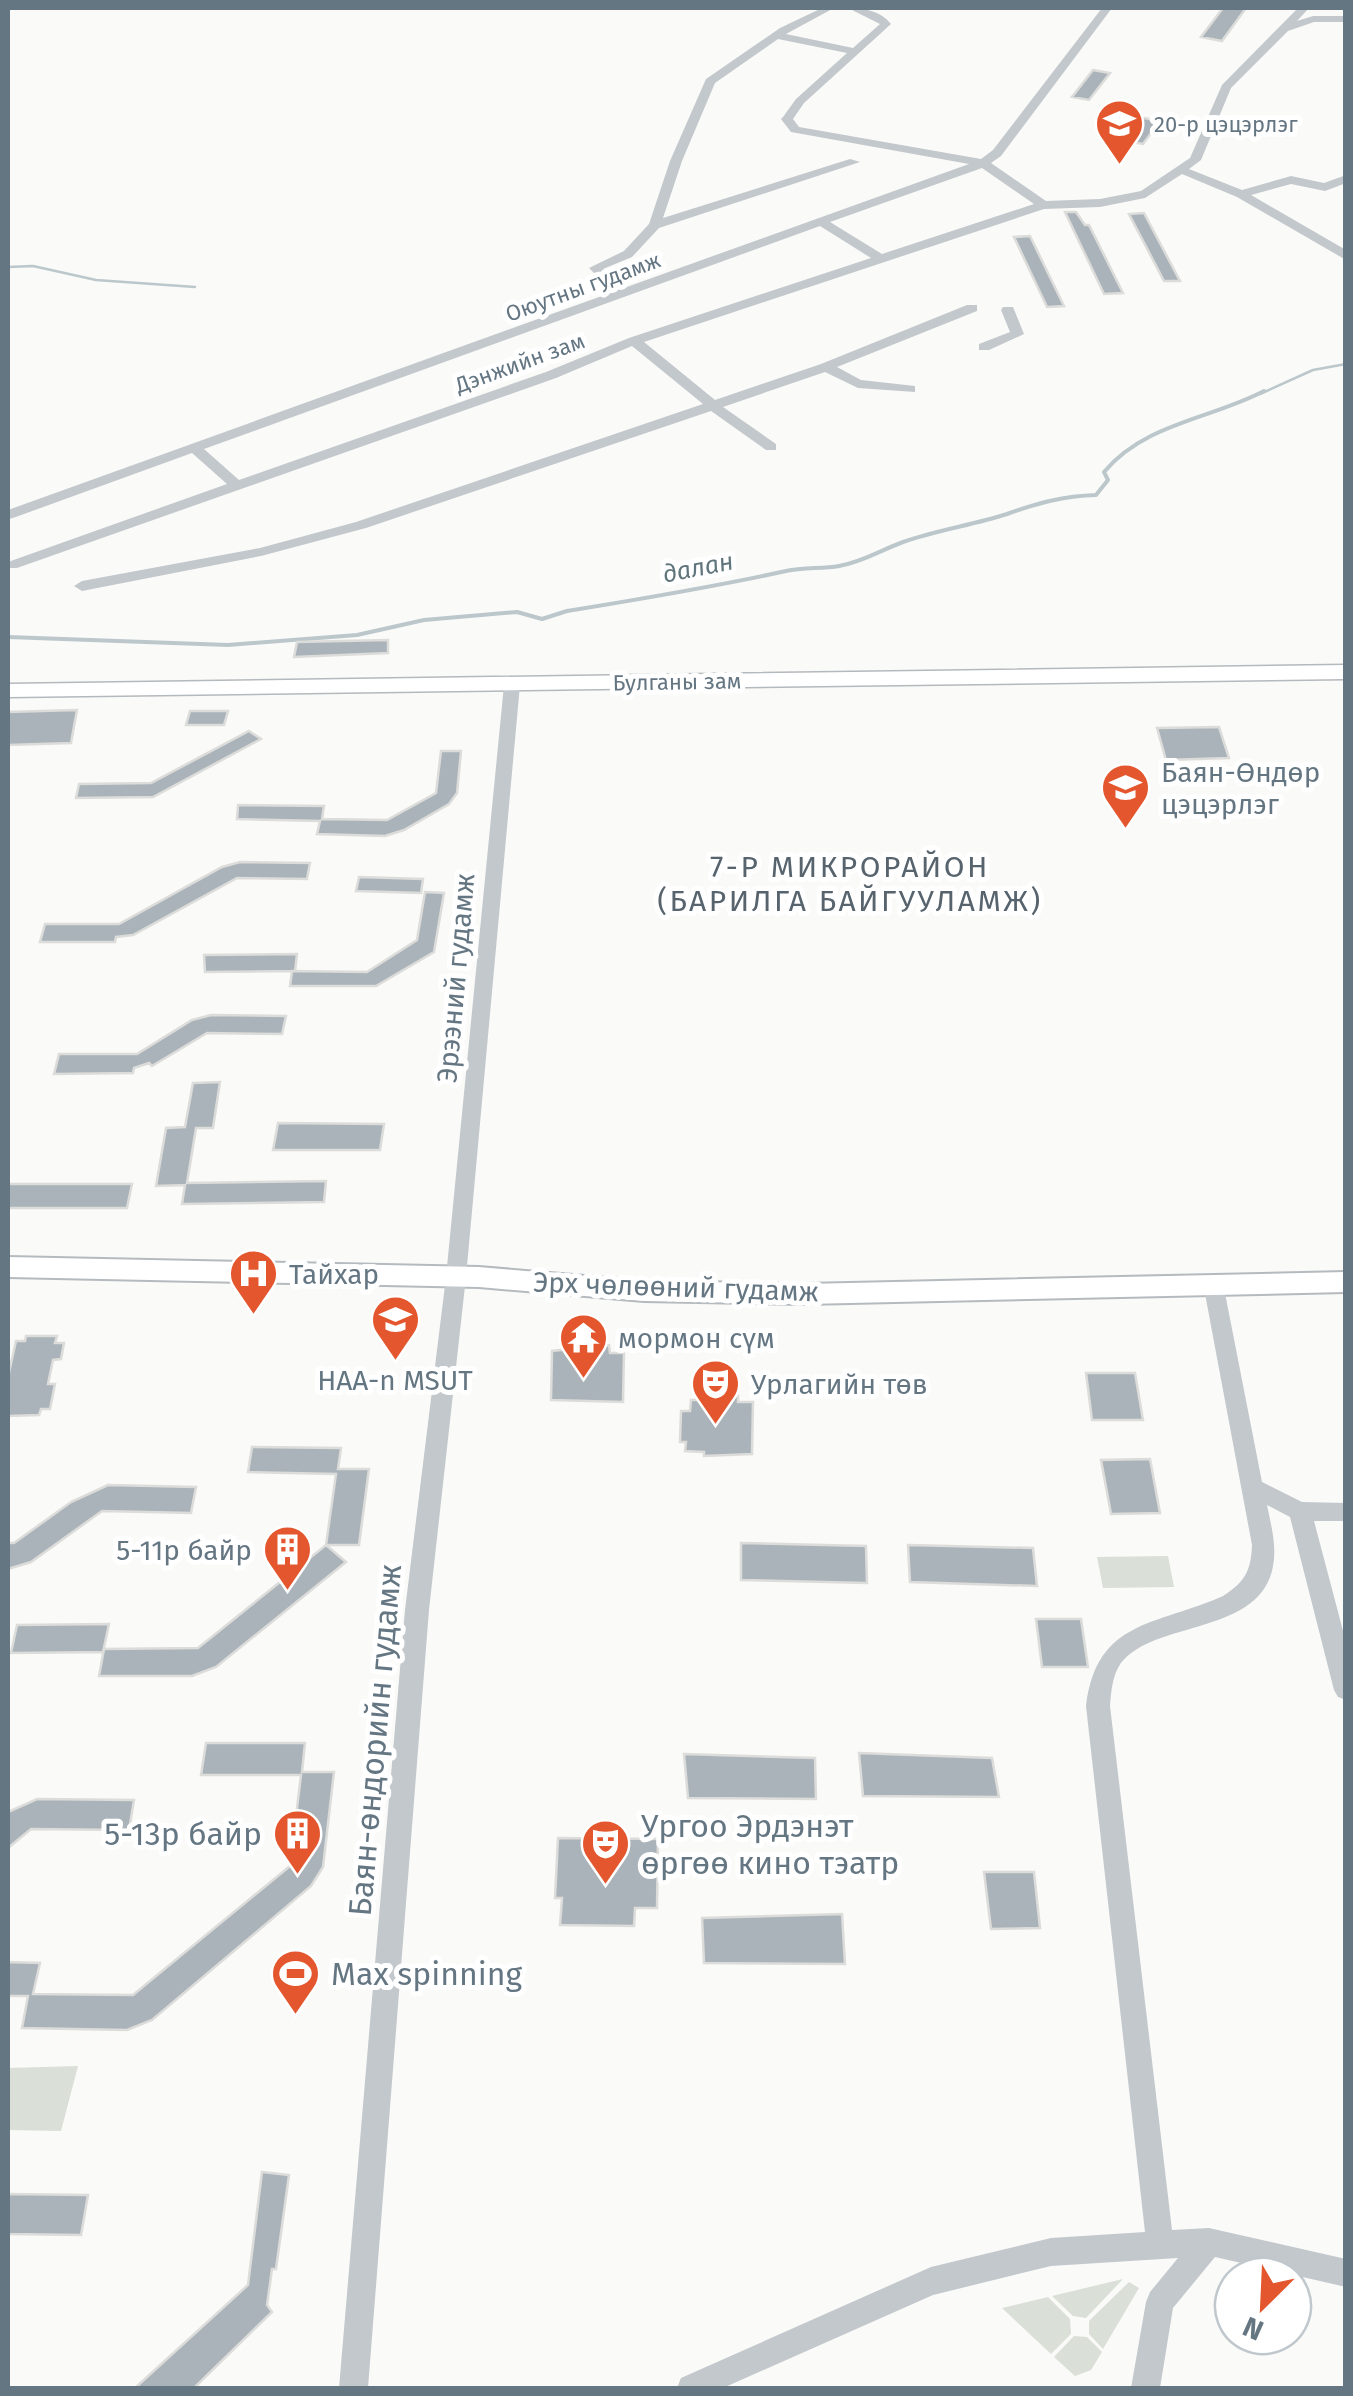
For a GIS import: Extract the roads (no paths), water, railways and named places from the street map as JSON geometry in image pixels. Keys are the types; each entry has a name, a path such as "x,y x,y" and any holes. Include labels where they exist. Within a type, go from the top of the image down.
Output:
{"highway":[{"name":"Булганы зам","path":"8,692 1346,672"}],"main road":[{"name":"Эрх чөлөөний гудамж","path":"8,1267 456,1277 644,1291 805,1294 1346,1282"}],"street":[{"path":"623,294 596,268 628,254 655,225 676,161 710,81 776,35 829,8"},
{"path":"853,8 882,18 886,24 800,101 787,120 794,130 983,164 1043,206"},
{"name":"Оюутны гудамж","path":"8,515 983,164 997,153 1107,8"},
{"path":"1304,8 1226,87 1200,154 1180,170 1241,194 1346,256"},
{"path":"1281,31 1312,20 1346,19"},
{"path":"776,35 852,51"},
{"path":"655,225 854,162"},
{"name":"Дэнжийн зам","path":"12,565 551,375 634,341 1043,206 1100,203 1146,194 1180,170"},
{"path":"1241,194 1292,180 1325,187 1346,178"},
{"path":"824,222 880,259"},
{"path":"82,586 261,552 361,525 826,367 972,308"},
{"path":"984,347 1017,334 1008,310"},
{"path":"634,341 712,406 772,446"},
{"path":"826,367 858,384 910,390"},
{"path":"193,447 237,486"},
{"name":"Эрээний гудамж","path":"456,1277 512,685"},
{"name":"Баян-өндорийн гудамж","path":"353,2388 417,1610 456,1277"},
{"path":"1160,2244 1098,1706 1102,1678 1119,1649 1230,1602 1255,1586 1263,1564 1253,1488 1212,1283"},
{"path":"1253,1488 1300,1511 1346,1512"},
{"path":"1300,1511 1346,1690"},
{"path":"1146,2388 1160,2302 1209,2242"},
{"path":"690,2388 931,2281 1051,2252 1209,2242 1346,2273"}],"waterway":[{"path":"8,267 33,266 96,280 195,287"},
{"name":"далан","path":"1260,394 1313,370 1346,364"},
{"name":"далан","path":"8,637 228,645 357,635 424,620 517,612 542,619 567,611 792,570 839,566 929,534 1051,501 1096,495 1108,480 1104,472 1139,443 1264,391"}],"place":[{"name":"20-р цэцэрлэг","path":"1119,166"},
{"name":"Баян-Өндөр цэцэрлэг","path":"1126,830"},
{"name":"Тайхар","path":"254,1316"},
{"name":"HAA-n MSUT","path":"395,1362"},
{"name":"мормон сүм","path":"583,1380"},
{"name":"Урлагийн төв","path":"716,1426"},
{"name":"5-11р байр","path":"287,1592"},
{"name":"5-13р байр","path":"297,1876"},
{"name":"Ургоо Эрдэнэт өргөө кино тэатр","path":"606,1886"},
{"name":"Max spinning","path":"296,2016"}],"district":[{"name":"7-Р МИКРОРАЙОН (БАРИЛГА БАЙГУУЛАМЖ)","path":"850,884"}]}
